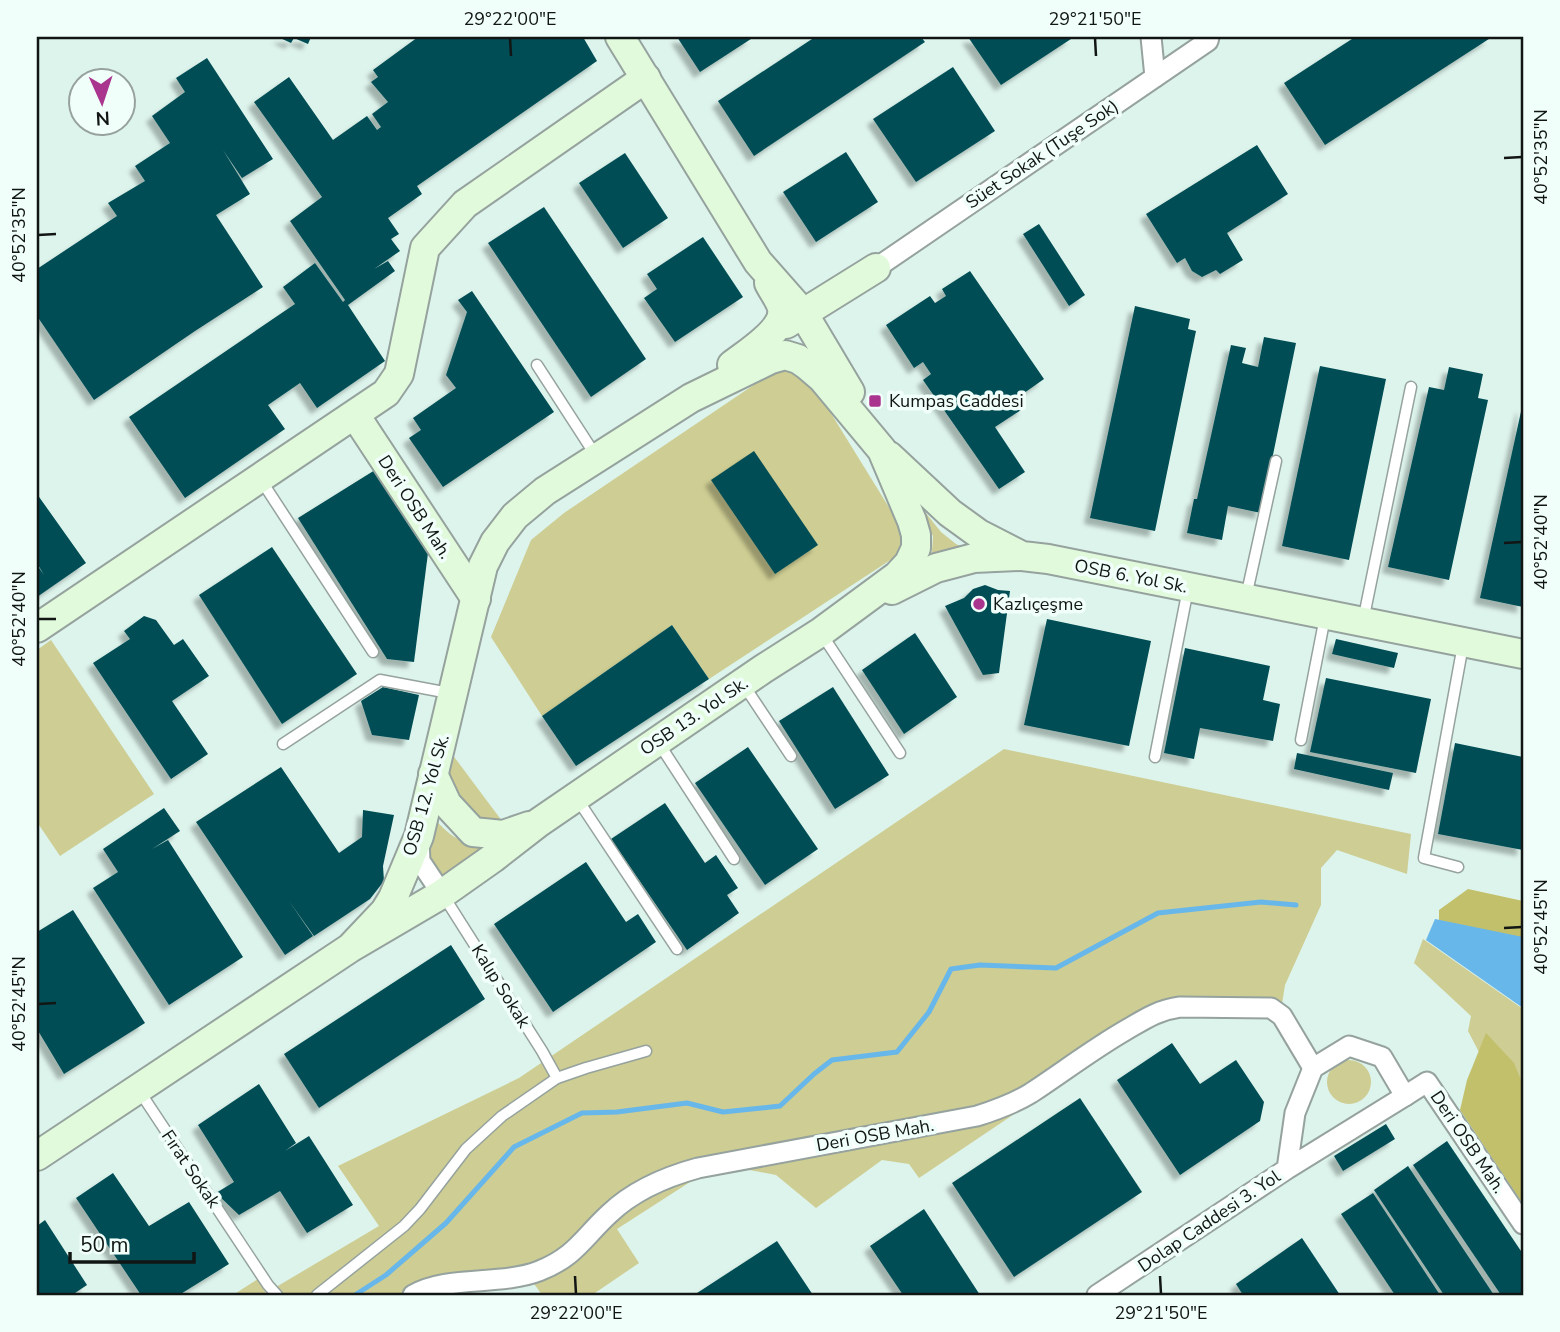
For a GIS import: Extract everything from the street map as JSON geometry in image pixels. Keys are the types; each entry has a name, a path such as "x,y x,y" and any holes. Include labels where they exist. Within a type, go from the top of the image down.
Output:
{"main road":[{"path":"620,37 758,262 782,308 781,320 772,333"},
{"path":"37,628 386,393 399,374 425,248 465,204 646,78"},
{"name":"OSB 6. Yol Sk.","path":"758,262 805,302 826,352 882,450 950,513 979,534 1022,555 1523,654"},
{"path":"691,398 772,333 805,302 876,268"},
{"path":"826,352 823,331 826,318 876,268"},
{"path":"691,398 771,359 785,355 798,359 822,378 882,450 912,521 916,548 909,563 897,576 852,610"},
{"name":"OSB 12. Yol Sk.","path":"37,1156 350,948 385,911 419,836 483,566 495,542 515,516 545,491 691,398"},
{"name":"Deri OSB Mah.","path":"355,415 476,598"},
{"path":"852,610 936,568 974,558 1022,555"},
{"name":"OSB 13. Yol Sk.","path":"538,823 852,610"},
{"path":"433,774 447,804 473,832 503,835 538,823"},
{"path":"350,948 442,894 538,823"}],"street":[{"path":"1151,37 1155,77"},
{"name":"Süet Sokak (Tuşe Sok)","path":"876,268 1208,39"},
{"path":"419,836 420,861 442,894"},
{"name":"Deri OSB Mah.","path":"413,1295 440,1286 515,1277 556,1264 574,1252 609,1214 628,1198 669,1176 698,1167 977,1116 1004,1107 1029,1094 1101,1044 1157,1012 1168,1009 1271,1007 1282,1016 1313,1068"},
{"path":"1287,1169 1295,1113 1313,1068 1349,1046 1382,1057 1405,1096"},
{"name":"Deri OSB Mah.","path":"1405,1096 1427,1082 1523,1224"},
{"name":"Dolap Caddesi 3. Yol","path":"1097,1295 1287,1169 1405,1096"}],"lane":[{"path":"537,365 597,457"},
{"path":"1363,622 1411,387"},
{"path":"1245,598 1276,461"},
{"path":"260,478 373,652"},
{"path":"1155,757 1189,587"},
{"path":"1301,740 1325,614"},
{"path":"821,632 900,753"},
{"path":"1458,867 1424,858 1463,642"},
{"path":"283,744 380,680 453,693"},
{"path":"742,683 790,756"},
{"path":"657,741 734,859"},
{"path":"576,797 677,949"},
{"name":"Kalıp Sokak","path":"442,894 557,1078"},
{"path":"317,1295 404,1226 466,1149 502,1116 557,1078 646,1051"},
{"name":"Fırat Sokak","path":"138,1089 277,1295"}],"shaded area":[{"path":"37,37 1523,37 1523,1295 37,1295"},
{"path":"779,368 803,368 903,530 898,555 709,679 672,625 542,716 491,637 531,540 564,513"},
{"path":"917,502 941,532 956,544 976,554 917,569 932,552 933,536"},
{"path":"51,640 154,794 60,856 37,822 37,650"},
{"path":"1004,749 1411,834 1407,874 1337,850 1321,868 1321,905 1285,985 1280,1017 1172,1008 919,1178 909,1164 882,1160 816,1208 776,1175 718,1164 617,1229 639,1263 592,1295 542,1295 530,1278 427,1295 233,1295 258,1279 266,1293 379,1226 338,1166 519,1078"},
{"path":"449,750 502,821 467,818 444,780"},
{"path":"432,816 460,840 495,847 442,882 427,864"},
{"path":"1468,889 1523,901 1523,945 1439,928 1439,910"},
{"path":"1423,939 1523,1009 1523,1120 1468,1031 1471,1016 1414,963"},
{"path":"1486,1033 1514,1063 1523,1085 1523,1204 1460,1110 1467,1080"},
{"path":"1349,1060 1365,1066 1371,1082 1365,1098 1349,1104 1333,1098 1327,1082 1333,1066"}],"water":[{"path":"1435,919 1523,937 1523,1008 1426,940"}],"building":[{"path":"278,37 311,37 308,44 294,38 291,43"},
{"path":"418,37 583,37 597,61 417,186 422,194 388,218 399,234 391,239 400,251 374,269 388,261 395,271 348,305 385,361 317,408 300,383 268,405 285,429 185,498 129,417 295,304 283,287 315,263 343,302 345,300 290,221 322,197 254,102 289,77 333,140 367,116 377,130 381,127 372,114 388,102 371,82 378,77 373,70"},
{"path":"677,37 754,37 700,72"},
{"path":"815,37 921,37 925,42 754,156 718,101"},
{"path":"968,37 1074,37 1001,85"},
{"path":"1355,37 1492,37 1325,145 1284,83"},
{"path":"207,58 273,159 242,178 223,150 250,194 216,215 263,287 94,400 37,316 37,269 117,216 108,203 145,181 135,166 170,143 152,116 185,92 176,78"},
{"path":"953,67 995,131 916,182 873,119"},
{"path":"1257,145 1288,194 1227,233 1243,260 1220,274 1216,270 1202,277 1192,271 1185,258 1177,263 1146,214"},
{"path":"846,152 878,202 816,242 783,192"},
{"path":"625,153 668,218 623,248 579,183"},
{"path":"544,207 646,359 591,397 488,243"},
{"path":"1039,224 1085,295 1069,306 1023,234"},
{"path":"703,237 743,297 675,342 644,298 657,289 647,274"},
{"path":"970,271 1044,379 1017,398 1024,408 995,427 1025,472 999,489 923,380 931,374 923,362 914,368 886,325 930,296 935,303 946,296 942,289"},
{"path":"472,291 554,412 443,487 409,438 421,430 413,418 456,388 446,375 467,312 458,300"},
{"path":"1135,306 1190,319 1188,329 1196,331 1155,531 1090,518"},
{"path":"1264,337 1296,343 1261,513 1228,506 1222,540 1187,533 1231,345 1246,348 1242,363 1258,367"},
{"path":"1320,366 1386,379 1349,560 1282,546"},
{"path":"1449,367 1483,374 1478,398 1488,400 1449,580 1388,567 1429,387 1444,390"},
{"path":"1523,407 1523,607 1480,598"},
{"path":"754,451 818,545 775,574 711,480"},
{"path":"375,470 428,553 414,662 387,659 298,518"},
{"path":"37,494 86,563 37,597 37,565 44,575 37,563"},
{"path":"272,547 357,674 282,724 199,595"},
{"path":"985,585 1010,591 999,673 983,675 945,606"},
{"path":"144,616 156,620 174,645 183,639 209,676 172,701 208,754 171,779 93,663 130,639 124,631"},
{"path":"1047,619 1151,641 1129,746 1024,725"},
{"path":"672,625 709,679 576,766 542,716"},
{"path":"915,633 957,697 904,734 862,670"},
{"path":"1336,639 1398,653 1394,668 1332,654"},
{"path":"1185,648 1270,666 1263,700 1280,704 1273,741 1200,728 1194,759 1164,753"},
{"path":"1326,678 1431,699 1416,773 1310,752"},
{"path":"383,687 419,695 409,740 372,735 361,701"},
{"path":"833,687 889,775 835,809 779,721"},
{"path":"1455,743 1523,757 1523,850 1438,834"},
{"path":"748,747 818,849 765,885 695,783"},
{"path":"1297,753 1393,773 1389,790 1294,769"},
{"path":"281,767 339,853 362,837 363,810 394,815 383,866 384,881 370,899 314,936 289,901 313,936 285,955 196,822"},
{"path":"665,803 705,863 716,855 738,888 727,895 739,913 687,950 611,839"},
{"path":"164,808 180,831 152,849 168,840 243,957 169,1005 93,888 118,872 103,849"},
{"path":"586,862 626,922 638,914 656,942 553,1012 494,924"},
{"path":"73,910 145,1023 64,1074 37,1029 37,932"},
{"path":"451,945 485,999 319,1108 284,1054"},
{"path":"1172,1043 1200,1084 1236,1060 1264,1102 1260,1121 1180,1175 1117,1080"},
{"path":"259,1084 296,1143 285,1151 309,1136 353,1205 307,1233 280,1191 239,1215 216,1193 234,1182 198,1125"},
{"path":"1080,1098 1142,1192 1014,1277 952,1183"},
{"path":"1386,1124 1395,1139 1343,1171 1334,1156"},
{"path":"1447,1141 1523,1254 1523,1295 1501,1295 1413,1165"},
{"path":"1408,1166 1494,1295 1444,1295 1374,1190"},
{"path":"113,1173 149,1226 189,1202 229,1264 179,1295 141,1295 76,1198"},
{"path":"1373,1193 1440,1295 1395,1295 1341,1214"},
{"path":"924,1209 980,1295 903,1295 870,1246"},
{"path":"45,1220 87,1285 72,1295 37,1295 37,1226"},
{"path":"1302,1238 1340,1295 1243,1295 1236,1284"},
{"path":"777,1241 813,1295 694,1295"}],"waterway":[{"path":"355,1295 386,1275 446,1223 514,1147 582,1113 617,1112 687,1103 723,1112 780,1106 832,1060 897,1052 929,1012 951,969 980,965 1056,968 1158,913 1261,902 1296,905"}],"place":[{"name":"Kumpas Caddesi","path":"875,401"},
{"name":"Kazlıçeşme","path":"979,604"}]}
